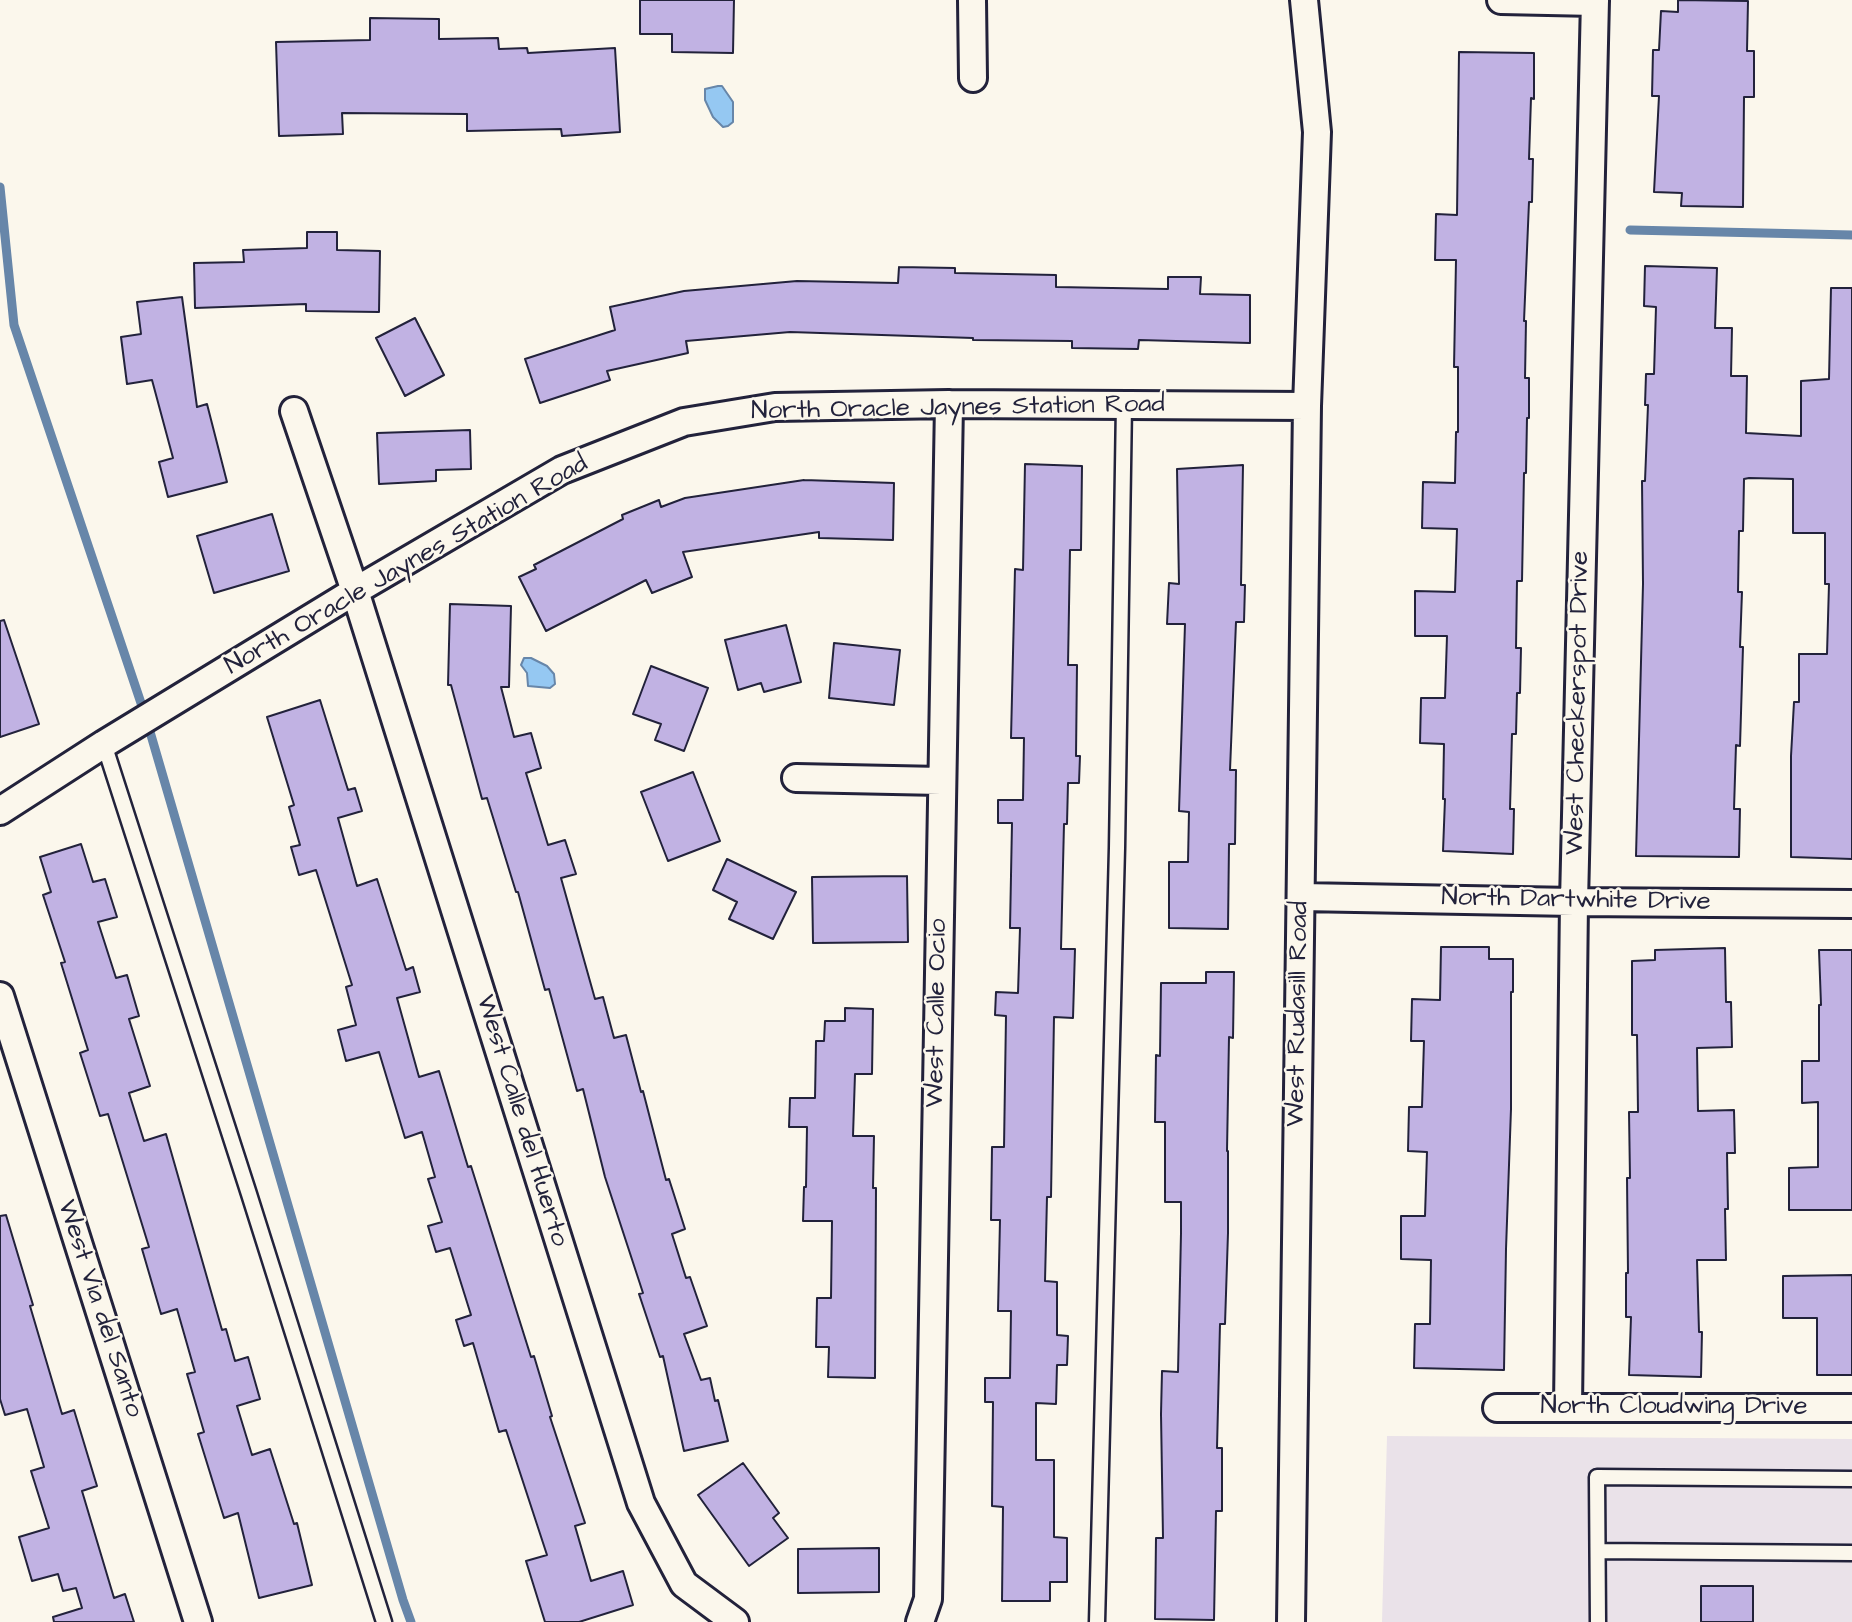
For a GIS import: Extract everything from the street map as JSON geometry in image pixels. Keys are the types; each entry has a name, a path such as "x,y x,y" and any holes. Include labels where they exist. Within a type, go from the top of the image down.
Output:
{"street":[{"path":"972,0 973,78"},
{"name":"West Rudasill Road","path":"1291,1622 1307,405 1317,132 1304,0"},
{"path":"1501,0 1595,1"},
{"name":"West Checkerspot Drive","path":"1568,1407 1574,902 1595,1"},
{"name":"North Oracle Jaynes Station Road","path":"0,811 104,744 355,591 562,470 684,422 775,407 949,404 1307,405"},
{"name":"West Calle Ocio","path":"920,1622 928,1599 949,404"},
{"name":"West Calle del Huerto","path":"293,411 355,591 641,1503 684,1584 735,1622"},
{"path":"796,778 942,780"},
{"name":"North Dartwhite Drive","path":"1301,897 1852,904"},
{"name":"West Via del Santo","path":"0,996 198,1622"},
{"name":"North Cloudwing Drive","path":"1497,1408 1852,1408"}],"lane":[{"path":"1097,1622 1117,848 1124,404"},
{"path":"104,744 384,1622"},
{"path":"1598,1622 1597,1477 1852,1479"},
{"path":"1598,1550 1852,1553"}],"shaded area":[{"path":"1387,1436 1852,1439 1852,1622 1382,1622"}],"water":[{"path":"722,86 733,102 733,122 723,127 713,117 705,100 705,89"},
{"path":"524,658 531,658 547,666 554,674 555,684 550,688 528,686 527,673 521,665"}],"building":[{"path":"640,0 734,0 733,53 672,52 672,34 640,34"},
{"path":"1678,0 1748,1 1747,51 1754,51 1754,97 1744,97 1743,207 1681,206 1682,193 1654,192 1659,96 1652,96 1653,50 1659,50 1661,11 1678,12"},
{"path":"370,18 439,19 439,39 498,38 499,49 527,48 528,53 615,48 620,132 562,136 561,129 467,131 467,114 342,113 343,134 279,136 276,42 370,40"},
{"path":"1459,52 1534,53 1534,99 1531,98 1529,159 1533,159 1532,202 1529,202 1524,321 1529,418 1524,473 1522,581 1517,581 1516,648 1521,648 1516,734 1512,734 1510,809 1514,809 1513,854 1443,851 1444,744 1420,743 1421,698 1445,698 1447,636 1415,636 1415,591 1455,592 1457,529 1422,528 1423,482 1455,483 1458,432 1458,367 1454,367 1456,260 1435,260 1436,214 1457,215"},
{"path":"307,232 337,232 337,250 380,251 379,312 306,311 306,304 195,308 194,263 244,262 243,250 307,248"},
{"path":"1645,266 1717,268 1715,328 1732,328 1731,376 1747,376 1746,433 1801,436 1801,381 1829,379 1831,288 1852,288 1852,859 1791,857 1791,756 1794,702 1799,702 1799,654 1827,654 1829,584 1825,584 1825,533 1793,533 1793,479 1749,478 1744,479 1743,531 1739,531 1738,592 1742,592 1740,647 1743,647 1740,746 1736,745 1734,809 1740,809 1739,857 1636,856 1643,584 1642,481 1645,481 1648,405 1645,405 1646,374 1654,374 1656,307 1644,306"},
{"path":"899,267 955,268 955,273 1056,275 1056,287 1168,289 1168,277 1201,277 1200,294 1250,295 1250,343 1139,340 1138,349 1072,348 1072,341 973,340 790,332 686,341 688,353 607,371 610,380 540,403 525,359 615,330 610,307 684,291 797,281 898,283"},
{"path":"182,297 197,407 207,404 227,482 168,497 159,462 173,458 152,380 127,384 121,337 141,334 137,302"},
{"path":"415,318 444,375 405,396 376,338"},
{"path":"470,430 471,469 436,470 436,481 379,484 377,433"},
{"path":"1025,464 1082,466 1081,550 1070,550 1068,665 1077,665 1076,756 1080,756 1079,783 1068,783 1067,824 1064,824 1061,949 1075,949 1073,1018 1054,1017 1051,1197 1047,1197 1045,1281 1057,1282 1057,1335 1068,1336 1067,1365 1057,1365 1056,1404 1036,1403 1036,1460 1054,1460 1054,1537 1067,1538 1067,1582 1050,1582 1050,1601 1002,1601 1003,1507 992,1506 993,1402 985,1402 985,1378 1010,1378 1011,1311 998,1311 1000,1220 991,1220 992,1147 1004,1147 1006,1016 995,1015 996,992 1018,993 1020,928 1010,928 1012,823 998,823 998,800 1023,800 1024,738 1011,738 1015,569 1023,570"},
{"path":"1243,465 1241,585 1245,585 1244,622 1236,622 1230,770 1236,770 1235,844 1229,844 1228,929 1169,928 1169,862 1188,862 1189,812 1179,811 1185,624 1167,624 1169,583 1179,584 1177,469"},
{"path":"804,480 894,483 893,540 819,538 819,532 683,552 692,577 652,593 646,580 546,631 519,577 536,569 534,565 623,519 622,515 659,500 661,507 685,498"},
{"path":"272,514 289,571 214,593 197,536"},
{"path":"450,604 511,606 509,687 501,687 514,737 531,733 541,768 526,773 548,845 565,840 576,874 561,878 595,999 603,997 614,1038 626,1035 666,1180 669,1179 685,1229 672,1234 686,1278 690,1277 707,1326 684,1334 701,1380 710,1378 728,1441 684,1451 663,1356 660,1357 639,1294 643,1293 605,1177 583,1089 577,1091 549,989 545,990 518,892 487,798 482,799 451,685 448,685"},
{"path":"4,620 39,724 0,737 0,621"},
{"path":"786,625 801,682 764,692 761,683 738,690 725,640"},
{"path":"834,643 900,650 894,705 829,698"},
{"path":"651,666 708,688 684,751 655,740 661,724 633,714"},
{"path":"320,700 348,790 355,788 362,811 338,818 357,886 377,879 406,970 413,967 420,992 397,998 419,1077 439,1071 531,1357 534,1356 552,1416 550,1417 585,1523 575,1526 591,1581 623,1571 633,1605 579,1622 545,1622 526,1561 547,1555 506,1430 499,1432 473,1343 464,1346 456,1320 471,1315 450,1248 436,1252 428,1226 442,1222 428,1179 435,1177 422,1132 405,1138 379,1052 346,1061 338,1030 356,1025 346,987 352,985 316,870 299,875 291,847 300,845 289,807 294,805 267,717"},
{"path":"693,772 720,841 668,861 641,792"},
{"path":"81,844 93,882 105,879 117,917 98,922 116,978 127,975 139,1016 129,1019 150,1086 129,1093 144,1141 166,1134 222,1330 226,1329 235,1361 248,1357 260,1399 237,1406 252,1455 270,1449 294,1524 297,1523 312,1585 259,1598 238,1513 224,1518 198,1434 204,1432 187,1374 195,1372 177,1309 161,1314 142,1249 149,1247 108,1114 100,1116 80,1053 88,1050 61,963 65,962 43,895 51,892 40,857"},
{"path":"727,859 796,892 773,939 729,919 737,902 713,890"},
{"path":"907,876 908,942 813,943 812,877"},
{"path":"1441,947 1489,947 1489,959 1513,959 1504,1370 1414,1368 1415,1324 1430,1324 1431,1260 1401,1259 1401,1216 1425,1216 1427,1152 1408,1151 1409,1107 1422,1107 1424,1041 1411,1041 1412,999 1440,1000"},
{"path":"1725,948 1726,1002 1731,1002 1732,1047 1697,1048 1698,1111 1734,1110 1735,1153 1727,1153 1726,1260 1697,1260 1699,1332 1702,1332 1701,1377 1629,1375 1631,1317 1626,1317 1626,1273 1627,1178 1630,1178 1629,1112 1638,1112 1637,1035 1632,1035 1632,961 1655,960 1655,950"},
{"path":"1819,950 1852,950 1852,1210 1789,1210 1789,1168 1818,1167 1818,1102 1802,1103 1802,1061 1819,1061"},
{"path":"1206,972 1234,972 1233,1038 1229,1037 1225,1324 1220,1324 1217,1448 1222,1448 1222,1511 1216,1511 1214,1620 1155,1619 1156,1538 1163,1538 1162,1371 1178,1372 1181,1233 1181,1202 1165,1202 1165,1122 1155,1122 1156,1055 1160,1056 1161,983 1206,983"},
{"path":"845,1008 873,1009 872,1074 855,1074 853,1136 874,1136 875,1378 828,1377 829,1347 816,1347 817,1298 831,1298 832,1221 803,1221 807,1127 789,1127 790,1098 815,1098 816,1041 824,1041 825,1021 845,1021"},
{"path":"6,1215 62,1414 74,1410 97,1486 82,1491 114,1598 125,1594 134,1622 54,1622 53,1617 82,1608 76,1588 63,1591 58,1574 32,1581 19,1537 49,1528 31,1471 44,1467 27,1409 5,1415 0,1399 0,1216"},
{"path":"1852,1275 1852,1375 1817,1375 1817,1318 1783,1318 1783,1276"},
{"path":"743,1463 779,1513 773,1518 788,1538 749,1566 698,1495"},
{"path":"879,1548 879,1592 798,1593 798,1549"},
{"path":"1701,1586 1753,1586 1753,1622 1701,1622"}],"waterway":[{"path":"0,187 14,325 146,718 411,1622"},
{"path":"1630,230 1852,235"}]}
